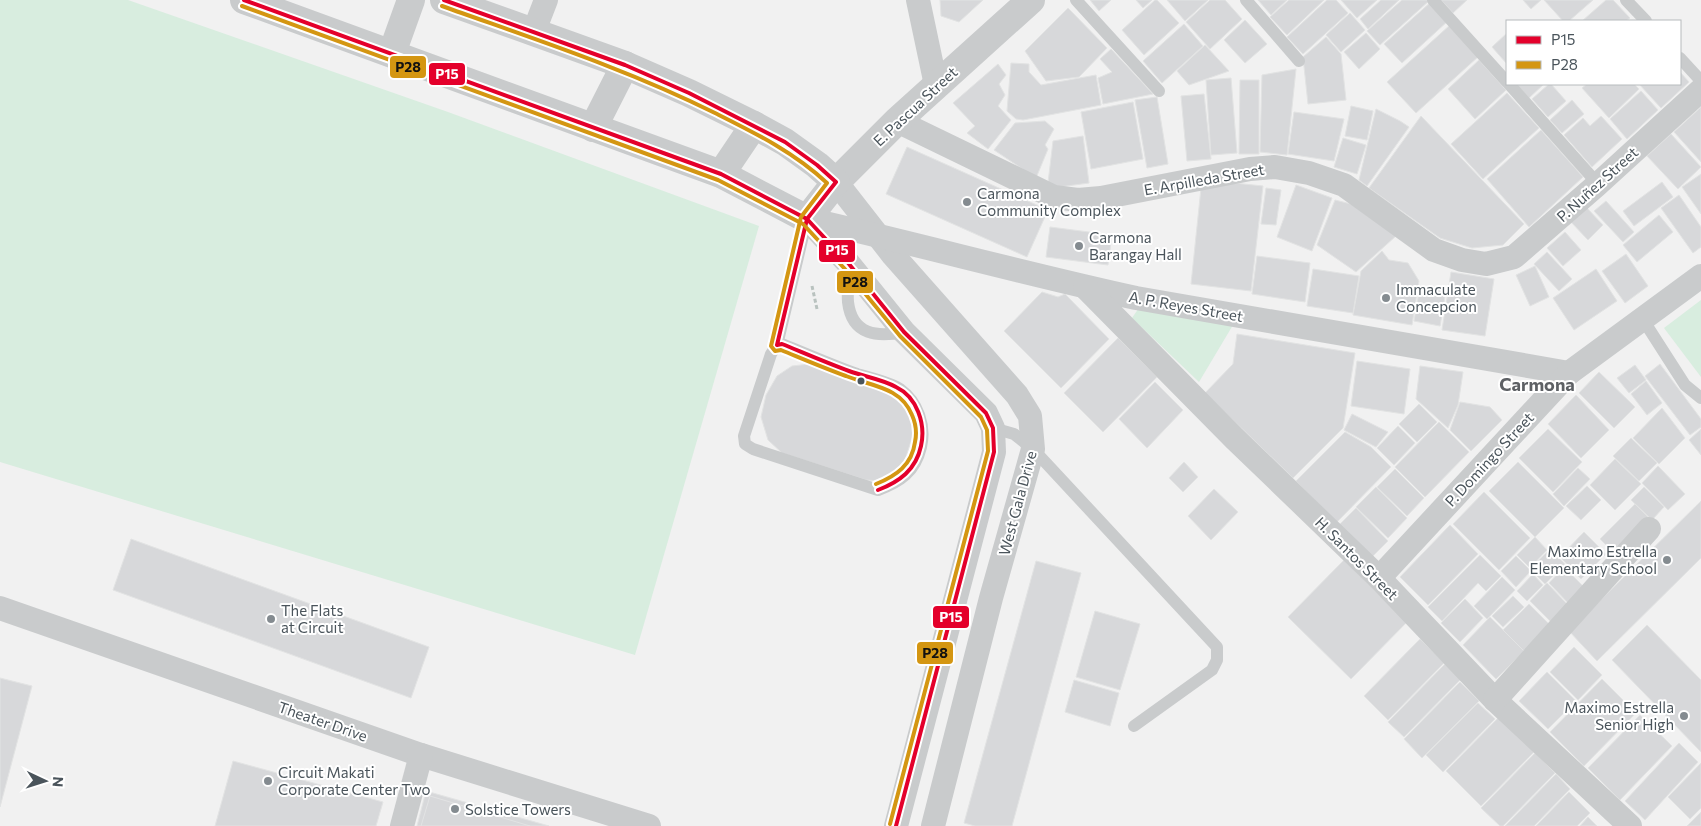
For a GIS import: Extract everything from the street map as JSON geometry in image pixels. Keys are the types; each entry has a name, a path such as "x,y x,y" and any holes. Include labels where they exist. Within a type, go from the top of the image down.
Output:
{"street":[{"path":"244,0 721,174 807,219 849,264 904,332 986,413 993,428 994,452 896,826"},
{"path":"392,53 411,0"},
{"path":"444,0 626,65 754,125 785,142 836,182"},
{"path":"534,32 546,0"},
{"path":"918,0 936,85"},
{"name":"E. Pascua Street","path":"807,219 836,182 903,115 1031,0"},
{"path":"593,128 626,65"},
{"name":"P. Nuñez Street","path":"1486,264 1514,257 1598,184 1701,90"},
{"name":"E. Arpilleda Street","path":"903,115 967,155 1054,197 1078,200 1101,198 1250,168 1275,168 1310,174 1344,185 1434,250 1462,260 1486,264"},
{"path":"721,174 754,125"},
{"name":"West Gala Drive","path":"836,182 893,256 1018,395 1030,416 1033,449 991,598 933,826"},
{"name":"A. P. Reyes Street","path":"807,219 1136,298 1569,373"},
{"name":"P. Domingo Street","path":"1379,578 1569,373 1701,276"},
{"name":"H. Santos Street","path":"1085,287 1234,438 1379,578 1495,700 1630,826"},
{"path":"1495,700 1649,529"},
{"path":"957,589 991,598"},
{"name":"Theater Drive","path":"0,608 421,755 649,826"},
{"path":"935,674 969,684"},
{"path":"402,826 421,755"}],"lane":[{"path":"1076,0 1160,90"},
{"path":"1246,0 1299,61"},
{"path":"1434,0 1506,81"},
{"path":"1626,0 1645,20"},
{"path":"1681,59 1701,81"},
{"path":"1510,85 1598,184"},
{"path":"777,345 782,344 832,365 900,388 913,402 921,419 923,438 919,456 910,472 895,484 878,490 753,449 745,444 744,436 771,354 777,345 807,219"},
{"path":"849,264 848,303 853,320 866,332 888,335 904,332"},
{"path":"1642,318 1685,385 1701,398"},
{"path":"993,428 1014,434 1033,449 1217,647 1217,660 1212,670 1134,726"}],"path":[{"path":"811,285 817,309"}],"green space":[{"path":"0,0 128,0 448,112 759,226 635,655 0,462"},
{"path":"1701,300 1701,377 1664,328"},
{"path":"1141,305 1233,325 1199,382 1132,318"}],"building":[{"path":"940,0 983,0 959,22 941,16"},
{"path":"1090,0 1111,0 1099,11"},
{"path":"1136,0 1152,0 1143,8"},
{"path":"1155,0 1179,23 1144,55 1122,30"},
{"path":"1167,0 1208,0 1185,21"},
{"path":"1210,0 1225,0 1242,19 1210,49 1186,22"},
{"path":"1258,0 1287,0 1271,15"},
{"path":"1289,0 1324,0 1287,35 1270,17"},
{"path":"1327,0 1336,0 1348,13 1303,54 1287,37"},
{"path":"1341,0 1377,0 1357,18"},
{"path":"1381,0 1399,0 1368,29 1360,19"},
{"path":"1402,0 1430,0 1380,45 1367,31"},
{"path":"1441,0 1467,0 1453,13"},
{"path":"1523,0 1541,0 1531,9"},
{"path":"1544,0 1593,0 1570,20 1562,20"},
{"path":"1606,0 1613,0 1630,18 1627,20 1583,20"},
{"path":"1432,1 1449,20 1402,63 1384,44"},
{"path":"1068,8 1107,48 1079,77 1046,81 1025,51"},
{"path":"1350,13 1365,30 1341,52 1326,35"},
{"path":"1245,20 1267,44 1245,63 1224,40"},
{"path":"1184,24 1203,46 1162,83 1143,61"},
{"path":"1450,25 1479,56 1416,113 1387,82"},
{"path":"1366,33 1380,49 1359,69 1344,52"},
{"path":"1506,34 1506,63 1492,47"},
{"path":"1326,37 1341,54 1346,100 1308,104 1303,57"},
{"path":"1205,45 1229,71 1189,85 1177,71"},
{"path":"1111,49 1153,94 1103,104 1098,78 1112,72 1100,59"},
{"path":"1479,60 1506,90 1475,119 1448,89"},
{"path":"1011,63 1029,64 1029,72 1041,85 1096,75 1101,105 1023,120 1016,119 1007,111"},
{"path":"998,64 1006,75 999,84 1005,95 998,106 1011,120 988,149 967,133 975,126 953,103"},
{"path":"1296,69 1287,155 1260,152 1262,75"},
{"path":"1681,73 1689,82 1661,108 1640,85 1681,85"},
{"path":"1231,78 1237,153 1211,155 1206,80"},
{"path":"1240,80 1259,80 1259,154 1239,154"},
{"path":"1517,85 1543,85 1529,98"},
{"path":"1548,85 1552,85 1566,101 1548,117 1532,99"},
{"path":"1586,85 1635,85 1639,89 1609,118 1582,88"},
{"path":"1641,91 1658,110 1627,139 1610,119"},
{"path":"1507,93 1539,128 1483,179 1451,144"},
{"path":"1204,94 1211,159 1187,161 1181,96"},
{"path":"1157,97 1168,164 1147,168 1135,100"},
{"path":"1572,100 1584,114 1562,133 1550,120"},
{"path":"1133,102 1143,159 1091,169 1081,112"},
{"path":"1351,106 1373,111 1367,140 1345,136"},
{"path":"1701,107 1701,162 1674,132"},
{"path":"1376,109 1409,127 1367,186 1359,180"},
{"path":"1294,112 1344,119 1334,161 1288,154"},
{"path":"1421,116 1524,224 1503,245 1472,248 1440,238 1369,188"},
{"path":"1601,116 1622,139 1592,167 1564,135 1583,118 1590,126"},
{"path":"1045,121 1054,129 1045,145 1048,149 1036,178 994,150 1015,123"},
{"path":"1541,130 1583,177 1529,227 1487,179"},
{"path":"1671,134 1701,167 1678,189 1647,156"},
{"path":"1083,136 1089,183 1059,187 1048,183 1053,141"},
{"path":"1343,138 1366,145 1357,174 1334,167"},
{"name":"Carmona Community Complex","path":"907,147 1048,210 1027,257 886,194"},
{"path":"1701,174 1701,214 1682,187"},
{"path":"1662,182 1673,197 1634,226 1623,211"},
{"path":"1234,183 1263,186 1251,291 1191,284 1201,188"},
{"path":"1296,185 1332,198 1312,251 1277,237"},
{"path":"1266,188 1281,190 1276,225 1261,224"},
{"path":"1679,195 1701,227 1701,247 1693,253 1661,208"},
{"path":"1335,200 1351,204 1396,236 1356,272 1317,245"},
{"path":"1606,201 1634,232 1623,242 1594,211"},
{"path":"1586,207 1603,225 1588,240 1571,222"},
{"path":"1659,215 1673,232 1637,262 1623,245"},
{"name":"Carmona Barangay Hall","path":"1050,227 1112,235 1108,265 1046,257"},
{"path":"1565,232 1581,250 1563,266 1547,248"},
{"name":"Immaculate Concepcion","path":"1382,251 1389,260 1408,263 1419,281 1412,325 1353,315 1361,271"},
{"path":"1547,252 1572,279 1559,291 1534,264"},
{"path":"1626,254 1648,286 1625,303 1602,271"},
{"path":"1257,256 1310,263 1305,302 1252,294"},
{"path":"1535,266 1549,297 1530,306 1516,275"},
{"path":"1313,269 1359,276 1353,313 1307,306"},
{"path":"1596,269 1617,301 1574,330 1553,298"},
{"path":"1451,272 1494,279 1485,336 1442,330"},
{"path":"1420,286 1446,290 1440,326 1414,321"},
{"path":"1042,292 1058,297 1065,294 1109,339 1061,388 1004,331"},
{"path":"1237,334 1355,353 1343,428 1293,478 1205,393 1233,364"},
{"path":"1118,338 1157,377 1103,432 1064,393"},
{"path":"1357,361 1410,369 1404,414 1351,406"},
{"path":"810,364 895,393 908,407 914,423 912,438 905,460 896,472 882,481 866,480 782,453 768,440 761,417 766,395 777,376 792,366"},
{"path":"1660,364 1701,419 1701,427 1690,435 1645,376"},
{"path":"1635,365 1646,380 1629,393 1617,378"},
{"path":"1420,366 1463,372 1458,405 1448,428 1416,399"},
{"path":"1599,372 1635,407 1614,428 1579,393"},
{"path":"1646,381 1662,403 1647,415 1631,394"},
{"path":"1155,382 1183,410 1147,448 1119,419"},
{"path":"1576,395 1609,430 1581,458 1548,424"},
{"path":"1460,402 1490,407 1502,420 1471,451 1450,430"},
{"path":"1419,404 1437,422 1417,442 1399,424"},
{"path":"1662,408 1685,438 1659,464 1633,438"},
{"path":"1352,414 1388,432 1376,447 1344,430"},
{"path":"1439,422 1469,452 1425,497 1395,467"},
{"path":"1398,426 1415,443 1394,465 1377,448"},
{"path":"1548,429 1582,462 1553,492 1519,458"},
{"path":"1701,429 1701,455 1689,440"},
{"path":"1345,432 1371,447 1391,467 1337,522 1296,481"},
{"path":"1631,438 1657,463 1639,481 1613,456"},
{"path":"1615,459 1641,484 1615,510 1590,485"},
{"path":"1184,462 1198,477 1183,492 1169,478"},
{"path":"1518,462 1564,508 1535,537 1489,491"},
{"path":"1658,466 1685,494 1668,510 1642,483"},
{"path":"1578,468 1590,479 1564,506 1553,494"},
{"path":"1395,469 1424,498 1407,516 1377,487"},
{"path":"1587,486 1601,500 1581,520 1566,506"},
{"path":"1376,487 1407,518 1388,538 1356,507"},
{"path":"1644,487 1664,507 1652,520 1631,500"},
{"path":"1214,489 1238,512 1211,540 1188,516"},
{"path":"1484,492 1530,538 1499,570 1453,524"},
{"path":"1701,501 1701,558 1597,661 1569,631"},
{"path":"1635,504 1653,522 1618,557 1600,539"},
{"path":"1356,508 1388,541 1372,557 1339,525"},
{"path":"1450,525 1478,554 1428,605 1400,577"},
{"path":"1584,532 1606,554 1581,579 1560,557"},
{"path":"1535,537 1547,550 1530,568 1517,555"},
{"name":"The Flats at Circuit","path":"131,539 429,647 411,698 113,590"},
{"path":"1550,549 1565,564 1545,584 1530,569"},
{"path":"1480,555 1501,576 1486,591 1478,583 1442,621 1428,607"},
{"path":"1516,556 1531,571 1516,587 1501,571"},
{"path":"1344,560 1407,622 1351,679 1288,617"},
{"path":"1036,561 1081,573 1012,826 975,826 964,823"},
{"path":"1564,567 1585,588 1569,604 1549,583"},
{"path":"1533,574 1543,585 1527,601 1517,591"},
{"path":"1502,577 1515,590 1487,619 1474,606"},
{"path":"1547,583 1568,605 1551,622 1530,601"},
{"path":"1513,596 1524,607 1503,627 1492,616"},
{"path":"1465,599 1483,618 1460,642 1441,623"},
{"path":"1529,604 1550,625 1524,651 1503,630"},
{"path":"1095,611 1140,624 1120,690 1076,677"},
{"path":"1490,617 1524,651 1496,679 1463,645"},
{"name":"Maximo Estrella Senior High","path":"1647,625 1701,680 1701,752 1612,660"},
{"path":"1420,639 1444,663 1388,720 1364,696"},
{"path":"1574,647 1602,675 1578,700 1550,672"},
{"path":"1446,663 1461,679 1404,737 1388,722"},
{"path":"1547,672 1576,701 1548,729 1519,701"},
{"path":"0,678 32,686 0,807"},
{"path":"1602,679 1636,713 1584,766 1550,732"},
{"path":"1074,680 1119,693 1110,726 1065,712"},
{"path":"1460,682 1479,701 1422,758 1404,739"},
{"path":"1478,703 1495,719 1443,772 1426,755"},
{"path":"1640,715 1672,746 1620,800 1588,768"},
{"path":"1499,717 1534,752 1481,806 1446,771"},
{"path":"1679,743 1698,762 1645,820 1625,801"},
{"path":"1535,753 1555,773 1503,826 1500,826 1481,808"},
{"name":"Circuit Makati Corporate Center Two","path":"233,761 383,802 376,826 215,826"},
{"path":"1701,763 1701,808 1690,819 1668,797"},
{"path":"1556,774 1570,789 1534,826 1505,826"},
{"name":"Solstice Towers","path":"426,791 549,826 417,826"},
{"path":"1569,792 1590,813 1577,826 1536,826"},
{"name":"Solstice Towers","path":"430,796 530,826 421,826"},
{"path":"1701,812 1701,826 1687,826"},
{"path":"1588,817 1597,826 1580,826"}],"transit line":[{"name":"P15","path":"244,0 721,174 807,219 849,264 904,332 986,413 993,428 994,452 896,826"},
{"name":"P15","path":"444,0 625,65 689,93 785,142 817,165 836,182 807,219 777,345 782,344 849,371 891,384 909,397 914,404 921,420 922,429 919,454 906,474 878,490"},
{"name":"P28","path":"242,6 718,180 803,224 844,268 900,336 981,417 987,430 988,451 890,824"},
{"name":"P28","path":"442,6 580,55 682,97 774,144 801,162 827,183 801,217 771,346 775,351 781,350 884,389 901,398 907,406 916,428 913,450 902,469 876,484"}],"place":[{"name":"Carmona Community Complex","path":"967,202"},
{"name":"Carmona Barangay Hall","path":"1079,246"},
{"name":"Immaculate Concepcion","path":"1386,298"},
{"name":"Maximo Estrella Elementary School","path":"1667,560"},
{"name":"The Flats at Circuit","path":"271,619"},
{"name":"Maximo Estrella Senior High","path":"1684,716"},
{"name":"Circuit Makati Corporate Center Two","path":"268,781"},
{"name":"Solstice Towers","path":"455,809"}],"district":[{"name":"Carmona","path":"1537,384"}]}
